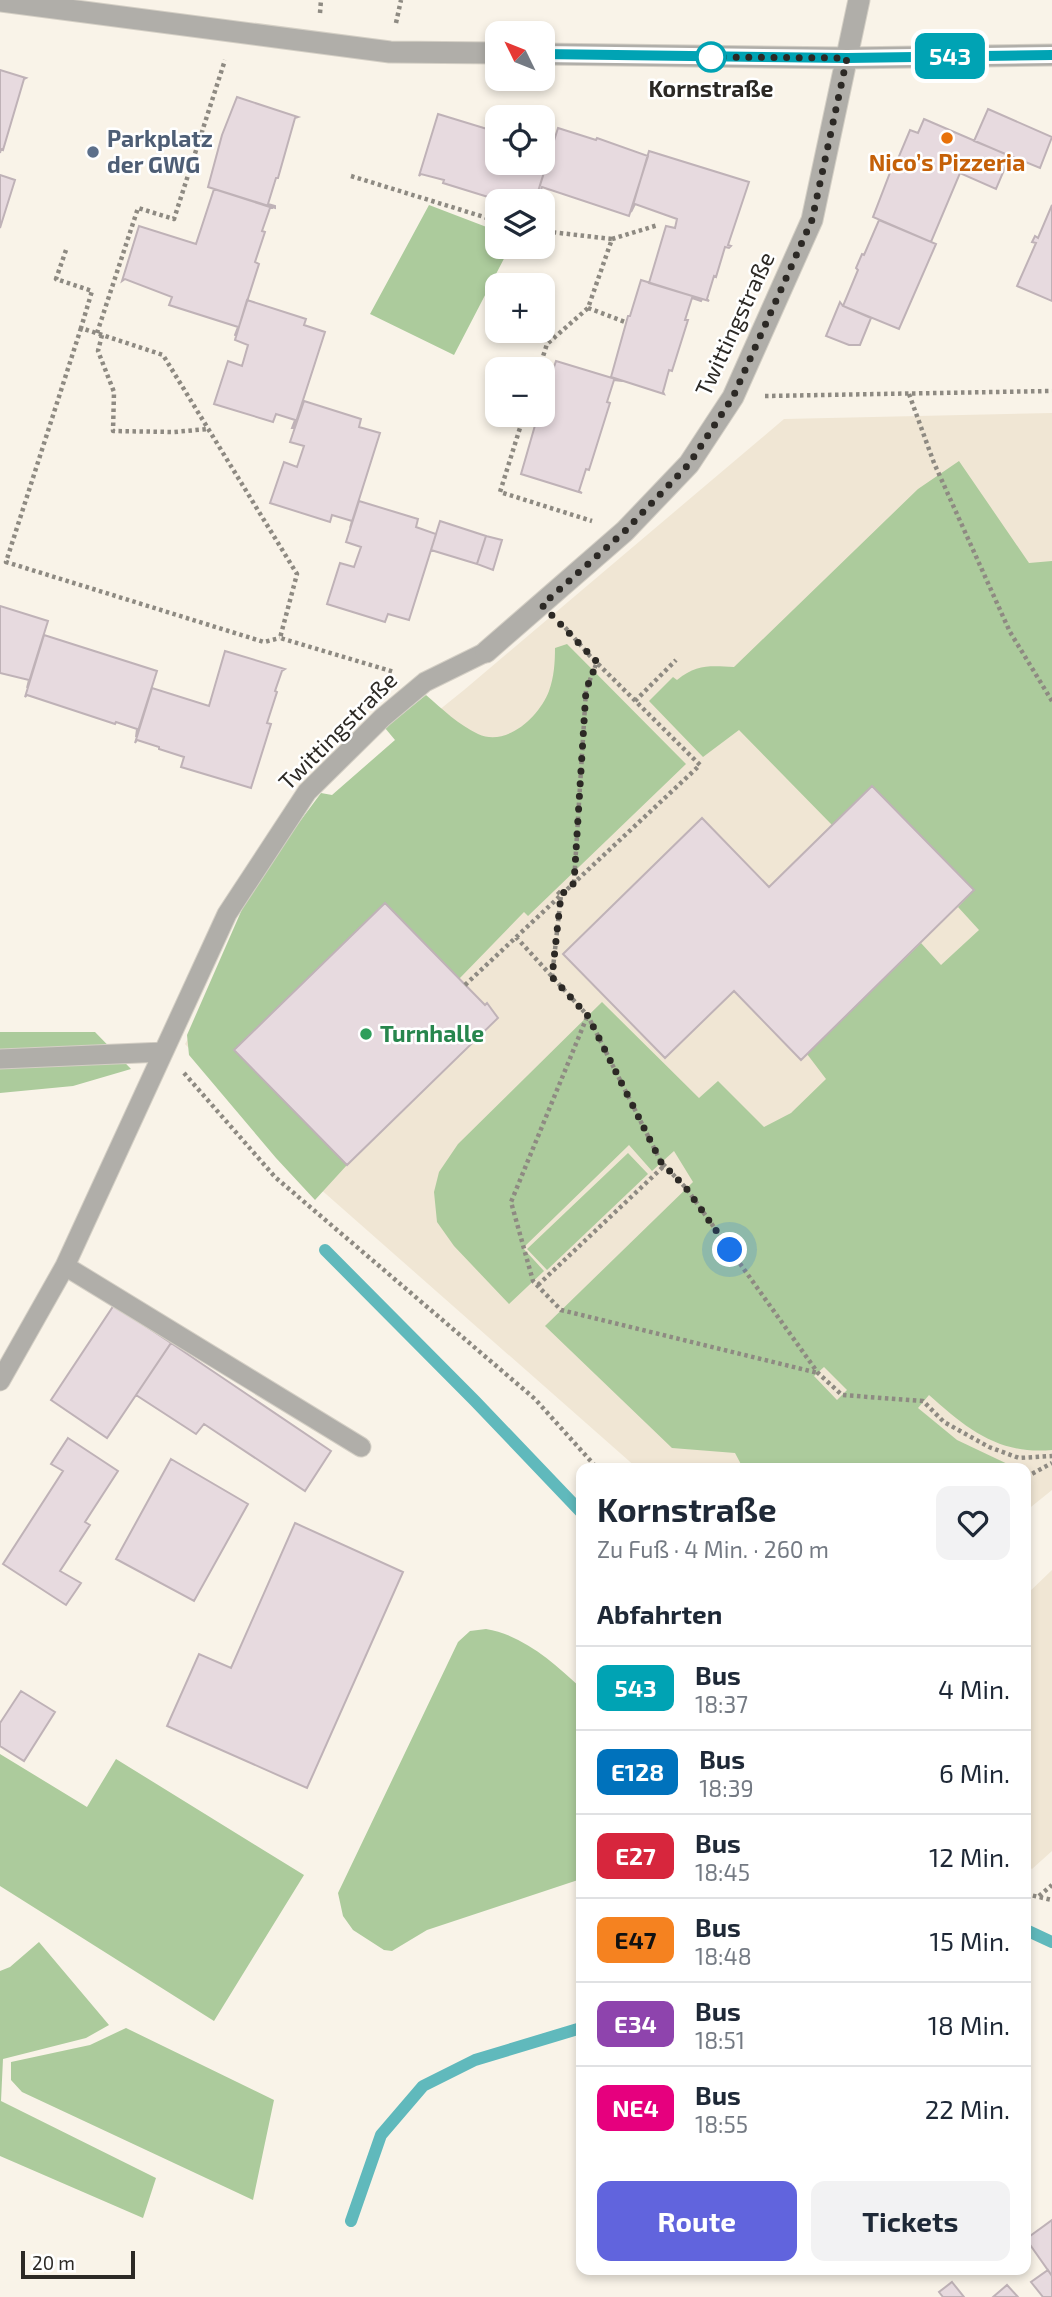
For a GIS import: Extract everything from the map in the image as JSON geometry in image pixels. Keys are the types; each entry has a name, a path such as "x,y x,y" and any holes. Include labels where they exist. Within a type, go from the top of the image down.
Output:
{"street":[{"name":"Twittingstraße","path":"486,652 625,531 689,464 733,397 812,220 859,0"},
{"path":"0,1 390,52 485,53"},
{"path":"555,54 847,58 1052,55"}],"lane":[{"name":"Twittingstraße","path":"0,1381 65,1266 227,914 307,792 382,718 425,682 486,652"},
{"path":"0,1059 163,1052"},
{"path":"65,1266 360,1447"}],"path":[{"path":"208,429 174,432 113,431 114,392 98,351 100,334 138,208 174,219 234,33"},
{"path":"351,176 485,217"},
{"path":"555,232 612,239 658,225"},
{"path":"543,357 547,344 588,308 612,239"},
{"path":"66,250 56,279 92,291 6,562 264,642 280,638 425,682"},
{"path":"588,308 625,322"},
{"path":"81,328 163,355 297,574 280,638"},
{"path":"733,397 1052,391"},
{"path":"909,394 934,463 1010,632 1052,701"},
{"path":"520,427 500,492 625,531"},
{"path":"465,985 558,893 574,883 700,765 542,605"},
{"path":"635,701 676,660"},
{"path":"574,883 586,690 597,662"},
{"path":"552,977 558,893"},
{"path":"516,937 588,1016 665,1165 686,1188 818,1373 842,1395 923,1401 944,1422 989,1447 1019,1458 1052,1456"},
{"path":"588,1016 511,1202 533,1281 561,1310 818,1373"},
{"path":"163,1052 275,1177 535,1399 593,1463"},
{"path":"538,1285 665,1165"},
{"path":"1031,1474 1052,1463"},
{"path":"1039,1896 1052,1885"},
{"path":"1031,1895 1052,1900"}],"shaded area":[{"path":"1052,413 1052,1490 1031,1507 1031,1463 631,1463 318,1187 185,1044 316,809 464,690 784,419"},
{"path":"1052,1570 1052,1851 1032,1869 1031,1868 1031,1590"}],"green space":[{"path":"429,205 485,226 485,259 504,259 497,273 485,273 485,295 454,355 370,314"},
{"path":"959,461 1029,563 1052,561 1052,1450 1033,1450 1000,1444 971,1429 929,1395 918,1408 957,1440 1005,1463 740,1463 735,1453 672,1448 545,1326 693,1182 674,1151 652,1171 629,1145 523,1248 544,1271 509,1304 454,1246 437,1222 434,1192 439,1172 458,1144 602,1002 699,1098 718,1081 764,1127 791,1113 826,1079 807,1054 921,943 941,965 979,930 958,907 974,890 872,786 832,825 739,730 703,757 649,701 673,677 677,680 704,667 734,667 918,489","holes":["824,1367 847,1390 837,1400 814,1376"]},
{"path":"567,644 686,764 528,916 524,912 459,979 235,1050 347,1165 315,1200 189,1055 187,1035 243,907 266,867 321,793 332,795 395,740 385,728 426,695 457,721 478,734 489,737 511,733 538,711 552,680 555,648"},
{"path":"0,1032 95,1032 131,1069 73,1086 0,1093"},
{"path":"628,1153 648,1174 547,1270 527,1249"},
{"path":"486,1629 513,1637 549,1660 576,1684 576,1881 427,1930 392,1951 384,1950 353,1930 343,1916 338,1893 458,1642 470,1631"},
{"path":"0,1754 87,1807 116,1759 304,1875 214,2021 0,1886"},
{"path":"39,1942 109,2025 86,2038 3,2059 1,2101 156,2178 143,2218 0,2156 0,1971 10,1967"},
{"path":"126,2028 274,2100 253,2200 22,2092 11,2080 11,2062 90,2045"}],"building":[{"path":"0,70 26,78 0,153"},
{"path":"237,97 298,117 295,118 268,204 275,208 208,187 222,135"},
{"path":"988,109 1052,137 1040,168 974,141"},
{"path":"438,114 485,128 485,175 543,175 539,189 485,189 485,196 443,183 444,180 421,174 419,176"},
{"path":"924,119 1010,156 996,189 960,173 931,242 873,217 910,130 918,133"},
{"path":"558,128 648,156 629,216 555,191 555,189 539,189 543,175 555,175 555,138"},
{"path":"649,151 749,182 728,245 731,246 725,247 707,299 709,301 649,283 666,226 675,228 677,219 635,204 631,212"},
{"path":"0,175 15,180 0,228"},
{"path":"214,189 273,208 270,208 262,231 265,232 255,262 259,264 236,336 238,327 169,305 172,297 125,279 122,281 139,226 196,244"},
{"path":"1052,205 1052,301 1017,286 1036,243 1032,242 1035,236 1038,238"},
{"path":"879,220 936,244 899,329 843,306 858,270 856,268"},
{"path":"641,280 702,299 692,298 685,320 688,320 672,371 669,370 664,394 611,377"},
{"path":"247,300 306,319 304,325 325,332 294,428 295,420 276,414 273,422 214,404 228,361 242,366 248,345 235,340"},
{"path":"840,302 843,306 871,318 860,345 849,345 826,336"},
{"path":"556,361 622,381 614,380 607,402 610,403 589,470 586,469 579,491 582,493 521,474 535,427 555,427"},
{"path":"304,401 361,419 359,427 380,433 350,528 352,521 332,515 330,522 270,503 284,462 297,467 304,446 290,442"},
{"path":"359,501 418,519 416,527 436,534 409,620 388,614 385,622 327,604 340,563 354,567 361,547 346,542"},
{"path":"440,521 486,536 477,564 431,550"},
{"path":"486,536 502,540 493,570 477,564"},
{"path":"0,606 48,621 27,688 29,680 0,673"},
{"path":"44,635 157,671 136,737 137,729 27,695 25,697"},
{"path":"225,651 285,669 275,691 277,692 267,723 271,724 251,788 181,767 184,757 137,740 135,743 152,688 209,706"},
{"path":"872,786 974,890 801,1060 734,991 665,1058 563,954 702,818 769,887"},
{"name":"Turnhalle","path":"385,903 485,1005 487,1003 498,1018 347,1165 234,1050"},
{"path":"114,1305 171,1343 107,1438 51,1400"},
{"path":"171,1343 331,1451 305,1491 204,1424 196,1434 136,1395"},
{"path":"68,1438 118,1471 85,1522 90,1525 60,1571 81,1583 66,1605 3,1564 63,1471 51,1464"},
{"path":"171,1459 248,1504 194,1601 116,1559"},
{"path":"295,1523 403,1572 307,1788 167,1726 199,1654 231,1668"},
{"path":"21,1691 55,1712 24,1761 0,1746 0,1723"},
{"path":"1052,2220 1052,2276 1031,2246 1031,2235"},
{"path":"1048,2270 1052,2276 1052,2297 1043,2297 1031,2282"},
{"path":"952,2282 964,2297 943,2297 939,2292"},
{"path":"1007,2285 1018,2297 993,2297"}],"waterway":[{"path":"325,1250 576,1507"},
{"path":"1031,1932 1052,1942"},
{"path":"351,2221 381,2135 423,2086 475,2060 576,2030"}],"bus line":[{"name":"543","path":"555,54 847,58 1052,55"}],"place":[{"name":"Kornstraße","path":"711,57"},
{"name":"Nico’s Pizzeria","path":"947,138"},
{"name":"Parkplatz der GWG","path":"93,152"},
{"name":"Turnhalle","path":"366,1034"}],"route":[{"path":"711,57 847,58 812,220 733,397 689,464 625,531 542,605 597,662 586,690 574,883 561,895 552,977 588,1016 661,1162 686,1188 730,1250"}]}
